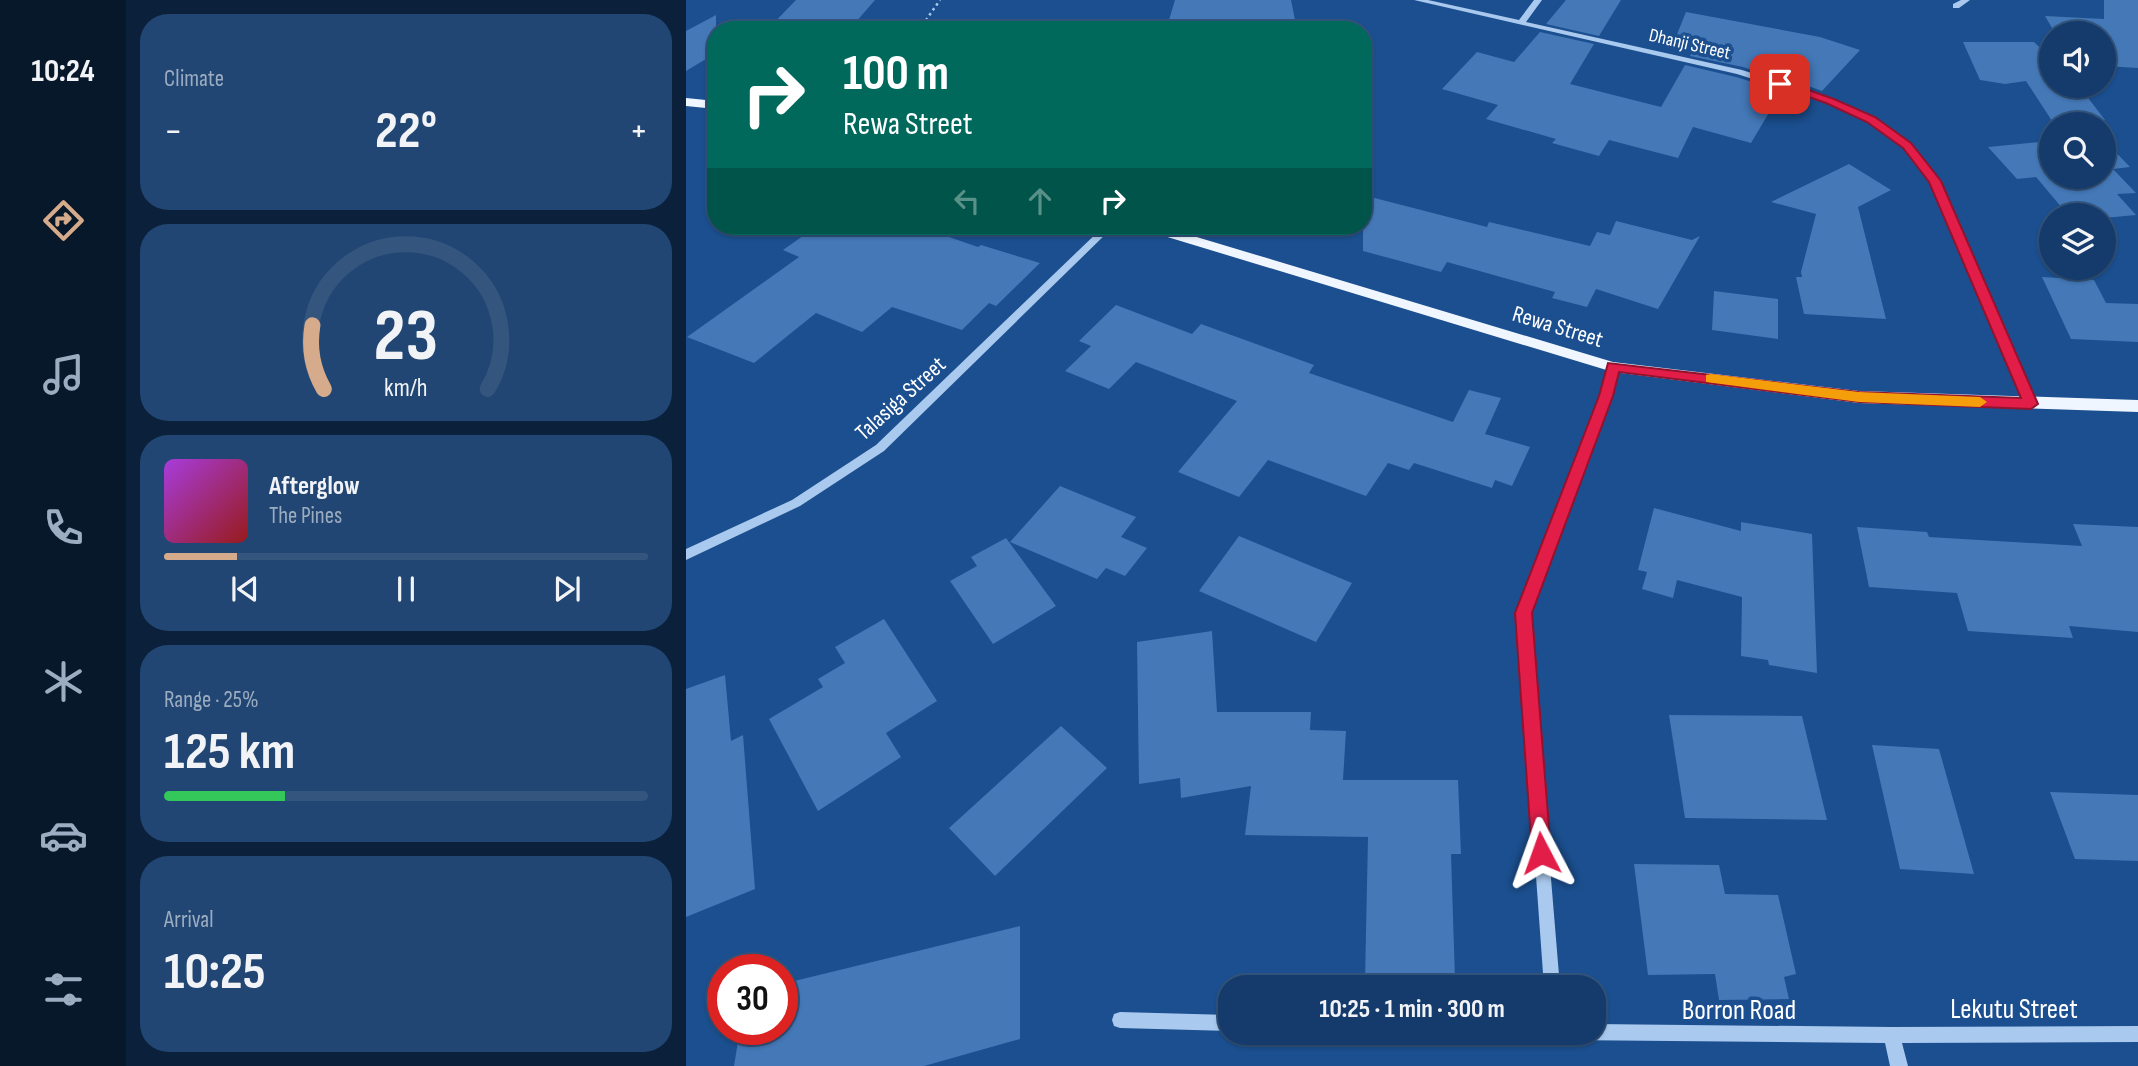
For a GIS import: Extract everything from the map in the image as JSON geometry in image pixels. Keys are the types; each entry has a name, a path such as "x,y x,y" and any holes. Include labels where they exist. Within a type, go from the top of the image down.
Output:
{"main road":[{"path":"686,102 707,104"},
{"name":"Rewa Street","path":"1176,235 1613,367 1859,397 2138,405"}],"street":[{"name":"Dhanji Street","path":"1418,0 1780,84 1830,101 1871,120 1907,146 1935,181 2031,404"},
{"path":"1521,23 1538,0"},
{"path":"1956,6 1966,0"},
{"name":"Talasiga Street","path":"686,555 796,503 880,448 1100,235"},
{"path":"1551,975 1523,613 1606,396 1613,367"},
{"path":"1121,1020 1218,1023"},
{"name":"Borron Road","path":"1606,1034 1891,1035"},
{"name":"Lekutu Street","path":"1891,1035 2138,1034"},
{"path":"1891,1035 1899,1066"}],"path":[{"path":"925,21 940,0"}],"building":[{"path":"796,0 875,0 857,21 776,21"},
{"path":"1175,0 1291,0 1295,21 1169,21"},
{"path":"1566,0 1621,0 1599,36 1546,24"},
{"path":"2104,0 2138,0 2138,68 2116,67 2116,21 2048,21 2045,16 2104,19"},
{"path":"1686,12 1820,37 1860,50 1822,91 1789,79 1787,82 1743,67 1690,56 1694,48 1673,44"},
{"path":"716,15 716,21 707,21 707,58 686,71 686,31"},
{"path":"1540,32 1594,44 1570,84 1661,107 1685,65 1782,91 1751,143 1693,127 1678,158 1609,140 1599,156 1552,143 1556,139 1486,119 1498,105 1442,89 1477,52 1514,62"},
{"path":"1963,42 2034,42 2039,47 2039,98 2088,98 2099,112 2046,112 2026,81 2005,84 1980,80"},
{"path":"2039,142 2039,181 2036,177 2017,179 1988,147"},
{"path":"2116,152 2130,167 2116,169"},
{"path":"1849,164 1891,190 1858,207 1886,319 1804,314 1796,277 1802,277 1816,214 1771,202"},
{"path":"2116,172 2136,193 2117,194 2136,215 2116,217 2116,203 2058,203 2046,189 2116,189"},
{"path":"1372,197 1487,227 1489,222 1590,246 1597,232 1610,235 1616,221 1692,240 1700,236 1658,309 1596,289 1587,307 1552,298 1555,292 1447,262 1441,272 1363,251 1363,235 1372,235"},
{"path":"804,235 943,235 1040,263 996,306 989,303 962,330 892,307 862,332 816,313 754,363 687,337 799,257 783,250"},
{"path":"2043,280 2094,280 2106,303 2138,304 2138,342 2071,339"},
{"path":"1714,291 1778,299 1778,339 1712,330"},
{"path":"1116,305 1192,334 1201,324 1314,365 1309,373 1453,422 1469,390 1501,398 1485,434 1530,447 1512,486 1495,480 1492,488 1414,463 1409,470 1388,463 1366,496 1268,460 1239,497 1178,472 1237,401 1136,362 1109,389 1065,371 1091,346 1079,341"},
{"path":"1060,486 1136,517 1121,537 1147,548 1125,576 1106,568 1097,579 1010,542"},
{"path":"1654,508 1741,531 1741,522 1812,534 1817,673 1769,665 1768,660 1741,656 1742,597 1677,580 1673,598 1642,589 1647,572 1638,570"},
{"path":"2073,524 2138,527 2138,632 2069,626 2073,638 1968,631 1957,593 1869,587 1857,527 1927,532 1929,537 2082,546"},
{"path":"1239,536 1352,583 1316,642 1199,591"},
{"path":"1006,538 1056,606 993,644 950,581 977,566 971,557"},
{"path":"884,619 937,701 886,733 901,757 818,811 769,719 823,687 818,679 845,663 835,647"},
{"path":"1212,631 1217,712 1311,712 1310,730 1346,731 1343,780 1458,780 1461,854 1451,854 1455,975 1365,975 1368,837 1245,835 1251,786 1181,798 1180,778 1139,784 1137,642"},
{"path":"725,675 731,741 743,735 755,889 686,917 686,689"},
{"path":"1669,715 1802,716 1827,820 1685,818"},
{"path":"1061,726 1107,768 995,876 949,828"},
{"path":"1872,745 1939,749 1974,874 1900,869"},
{"path":"2050,792 2138,795 2138,861 2075,859"},
{"path":"1634,864 1719,865 1725,894 1778,895 1796,974 1784,977 1789,999 1719,1000 1715,974 1648,975"},
{"path":"1020,926 1020,1039 924,1066 734,1066 737,1045 798,1045 798,980"}],"slow traffic":[{"path":"1711,379 1859,397 1980,402"}],"route":[{"path":"1541,853 1523,613 1606,396 1613,367 1859,397 2031,404 1935,181 1907,146 1871,120 1830,101 1780,84"}]}
